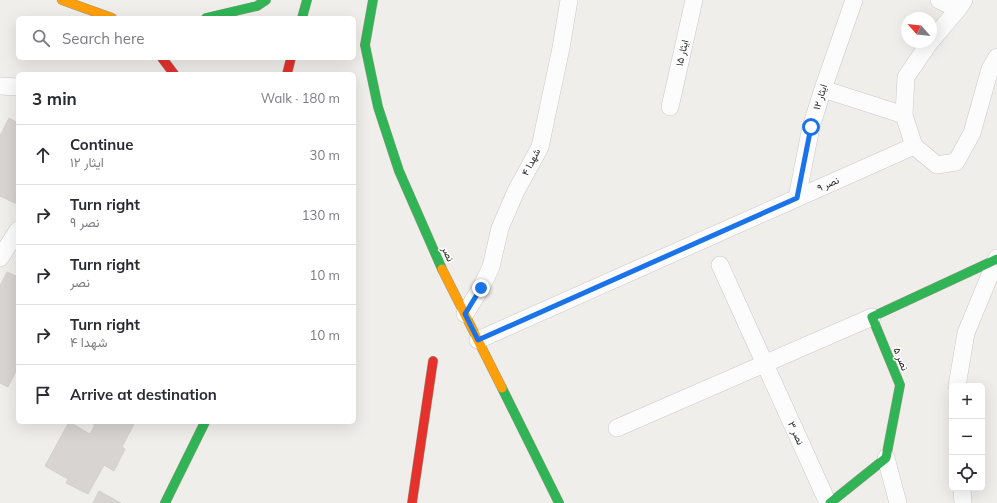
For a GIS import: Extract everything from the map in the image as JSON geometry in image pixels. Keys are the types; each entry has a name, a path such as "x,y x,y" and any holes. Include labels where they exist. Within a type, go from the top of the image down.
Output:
{"street":[{"path":"62,0 106,16"},
{"path":"214,16 257,6 266,0"},
{"path":"303,16 307,0"},
{"name":"نصر","path":"373,0 365,45 378,108 399,171 447,280 559,503"},
{"name":"شهدا ۴","path":"465,314 491,267 500,228 516,191 540,147 561,48 569,0"},
{"name":"ایثار ۱۵","path":"670,107 694,0"},
{"name":"ایثار ۱۲","path":"797,198 811,127 854,0"},
{"path":"937,35 961,5 939,0"},
{"path":"927,48 906,77 904,115 914,146 937,166 956,162 972,133 990,69 997,57"},
{"path":"164,60 172,72"},
{"path":"288,72 290,60"},
{"path":"0,86 16,87"},
{"path":"823,89 904,115"},
{"name":"نصر ۹","path":"478,340 914,146"},
{"path":"0,258 16,233"},
{"path":"617,428 872,317 997,259"},
{"path":"958,383 966,333 997,259"},
{"name":"نصر ۳","path":"720,264 829,503"},
{"name":"نصر ۵","path":"872,317 900,385 886,458"},
{"path":"412,503 433,361"},
{"path":"165,503 203,424"},
{"path":"829,503 886,458 898,503"},
{"path":"962,491 963,503"}],"building":[{"path":"9,118 16,122 16,204 0,196 0,136"},
{"path":"7,272 16,276 16,371 8,387 0,383 0,286"},
{"path":"68,424 72,424 90,434 95,425 93,424 134,424 122,447 125,449 114,471 104,465 88,494 66,483 68,479 45,466"},
{"path":"99,491 121,503 93,503"}],"traffic: fast":[{"path":"214,16 257,6 266,0"},
{"path":"303,16 307,0"},
{"path":"373,0 365,45 378,107 399,171 442,269"},
{"path":"830,503 886,458 900,385 872,317 997,259"},
{"path":"502,388 559,503"},
{"path":"165,503 204,424"}],"traffic: slow":[{"path":"62,0 106,16"},
{"path":"442,269 502,388"}],"traffic: jam":[{"path":"164,60 172,72"},
{"path":"288,72 290,60"},
{"path":"412,503 433,361"}],"route":[{"path":"481,288 465,314 478,340 797,198 811,127"}]}
